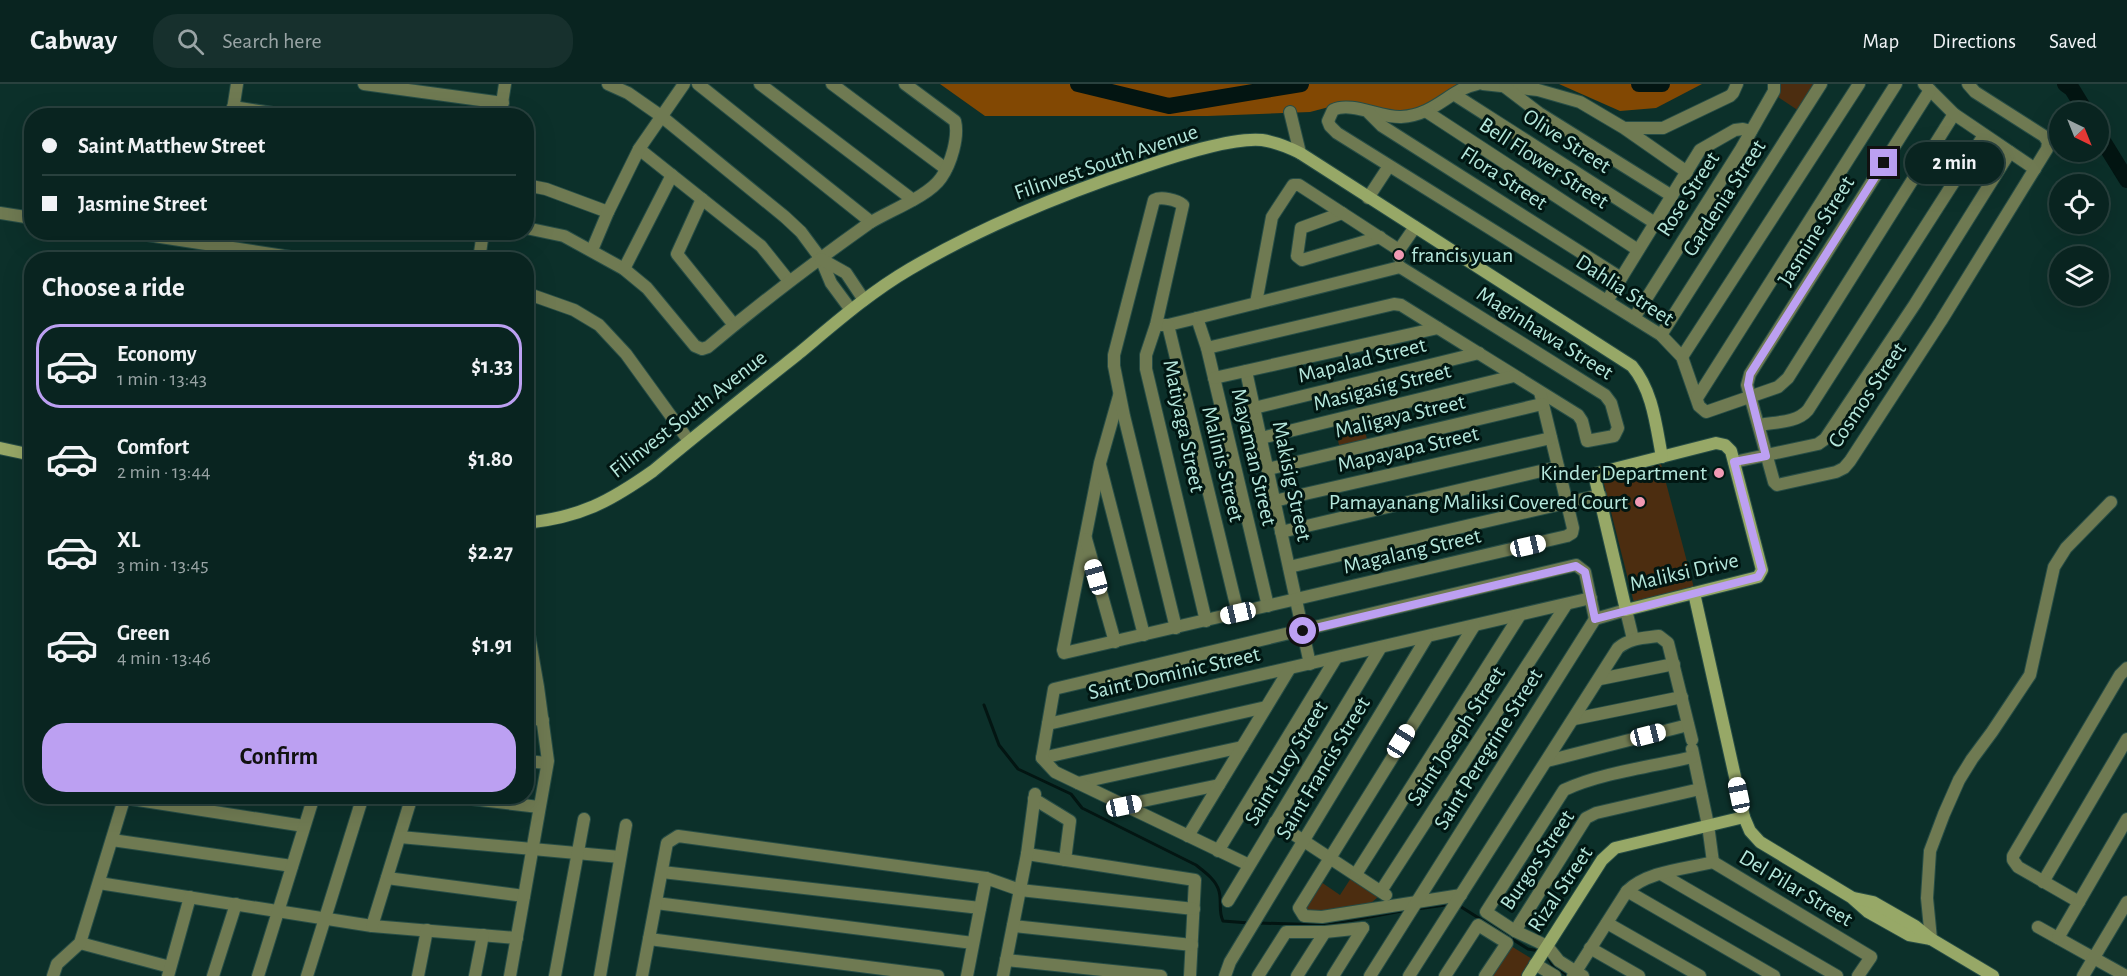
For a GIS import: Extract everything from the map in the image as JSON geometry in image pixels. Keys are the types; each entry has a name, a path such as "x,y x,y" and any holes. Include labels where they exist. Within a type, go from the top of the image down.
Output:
{"street":[{"path":"233,108 237,84"},
{"path":"364,84 496,108"},
{"path":"502,108 505,84"},
{"path":"608,84 628,93 661,116 785,217 801,232 821,259 831,283 851,310"},
{"path":"592,250 639,149 684,84"},
{"path":"698,84 871,222"},
{"path":"760,84 913,200"},
{"path":"832,84 946,169"},
{"path":"534,230 564,236 624,269 647,288 695,346 702,349 708,347 789,281 871,222 913,200 940,179 946,169 957,129 955,121 905,84"},
{"path":"1367,111 1401,117 1427,112 1468,86 1477,84"},
{"path":"1484,84 1538,90 1580,102 1624,128 1687,171"},
{"path":"1624,128 1643,130 1663,128 1730,96 1737,84"},
{"name":"Gardenia Street","path":"1661,335 1821,84"},
{"path":"1682,357 1859,84"},
{"path":"1896,84 1697,398 1699,406 1706,412 1778,387 1788,378 1954,114"},
{"path":"1927,87 1954,114 2035,169 2047,149 2048,142 2044,136 1975,92 1968,84"},
{"path":"1504,86 1539,113 1672,196"},
{"name":"Rose Street","path":"1634,318 1751,132 1774,87"},
{"name":"Jasmine Street","path":"1750,397 1748,385 1750,374 1927,87"},
{"name":"Olive Street","path":"1455,95 1655,223"},
{"name":"Dahlia Street","path":"1367,111 1348,107 1333,110 1328,121 1337,133 1661,335 1682,357 1697,398"},
{"name":"Flora Street","path":"1367,111 1382,126 1621,278"},
{"path":"1290,112 1300,153"},
{"name":"Bell Flower Street","path":"1427,112 1638,250"},
{"path":"1607,301 1700,150 1735,130 1743,129 1751,132"},
{"path":"1760,425 1803,416 1984,135"},
{"name":"Filinvest South Avenue","path":"534,522 560,518 589,509 619,495 653,471 864,300 909,269 963,239 1022,212 1130,171 1179,155 1241,141 1260,140 1282,144 1300,153 1632,366 1643,379 1648,392 1662,457"},
{"path":"639,149 761,246 789,281"},
{"path":"1734,462 1818,444 1825,439 1915,304 2010,152"},
{"path":"1368,198 1389,166"},
{"name":"Cosmos Street","path":"1766,456 1774,482 1780,485 1844,468 1941,321 2035,169"},
{"path":"624,269 672,175"},
{"path":"1256,303 1272,217 1293,185 1299,185 1399,250"},
{"path":"534,187 608,212"},
{"name":"Matiyaga Street","path":"1119,396 1114,356 1154,200 1158,198 1179,202 1183,205 1162,325 1146,355 1146,369 1206,621"},
{"path":"702,199 677,254 734,325"},
{"path":"0,213 24,217"},
{"path":"1342,213 1301,228 1297,256 1299,259 1380,237"},
{"path":"1162,325 1400,267 1399,250 1415,227"},
{"path":"180,240 258,252"},
{"path":"821,259 846,273 864,300"},
{"name":"Maginhawa Street","path":"1400,267 1605,395 1611,403 1617,432 1614,436 1587,441 1582,421 1578,415 1541,398"},
{"path":"534,295 574,310 599,325 626,354 689,441"},
{"path":"1208,348 1394,304 1408,308 1479,352 1541,398 1567,503"},
{"name":"Mayaman Street","path":"1197,318 1208,348 1268,606"},
{"name":"Malinis Street","path":"1162,325 1238,613"},
{"path":"1214,378 1438,328"},
{"name":"Mapalad Street","path":"1254,408 1479,352"},
{"name":"Makisig Street","path":"1246,371 1310,664"},
{"name":"Masigasig Street","path":"1261,438 1514,376"},
{"path":"1119,396 1176,628"},
{"path":"1115,642 1084,534 1100,463 1119,396"},
{"path":"1750,397 1760,425 1766,456"},
{"name":"Maligaya Street","path":"1268,469 1541,398"},
{"name":"Mapayapa Street","path":"1274,501 1551,438"},
{"name":"Maliksi Drive","path":"1716,443 1725,445 1731,451 1734,462 1761,574 1758,577 1626,610 1594,474 1716,443"},
{"path":"0,448 24,453"},
{"path":"1100,463 1144,635"},
{"path":"1281,532 1558,467"},
{"path":"1289,567 1600,495"},
{"path":"1931,939 1927,898 1930,851 1944,814 1959,780 2030,675 2054,567 2066,548 2111,502"},
{"name":"Magalang Street","path":"1084,534 1064,653 1567,536 1572,532 1567,503"},
{"path":"1042,758 1054,689 1576,566 1585,572 1595,619 1626,610 1633,639 1618,648 1409,976"},
{"path":"1694,593 1744,817 1750,831 1760,842 1780,856 1851,897 1873,902 1993,976"},
{"name":"Saint Dominic Street","path":"1048,724 1591,598"},
{"name":"Saint Joseph Street","path":"1381,891 1566,605"},
{"path":"1356,874 1520,615"},
{"name":"Saint Peregrine Street","path":"1370,976 1595,619"},
{"path":"1456,902 1400,903 1322,917 1304,916 1299,908 1474,626"},
{"name":"Del Pilar Street","path":"1633,639 1659,636 1668,643 1688,725 1713,862 1871,957 1858,976"},
{"name":"Saint Francis Street","path":"1225,976 1230,962 1427,637"},
{"name":"Saint Lucy Street","path":"1228,902 1381,647"},
{"path":"1218,851 1336,658"},
{"path":"1600,678 1674,664"},
{"path":"1188,836 1290,668"},
{"path":"2079,902 2018,867 2013,860 2015,851 2126,668"},
{"path":"510,976 547,763 543,720 534,683"},
{"path":"1574,719 1682,697"},
{"path":"1042,758 1266,707"},
{"path":"534,719 543,720"},
{"path":"1547,761 1688,725"},
{"path":"2043,882 2127,738"},
{"path":"1078,783 1242,747"},
{"path":"1692,747 1564,790 1486,912 1515,931 1542,954 1559,961 1576,975 1590,948 1627,891 1642,880 1713,862"},
{"path":"1042,758 1055,772 1249,865"},
{"path":"534,762 547,763"},
{"path":"1124,806 1219,785"},
{"name":"Burgos Street","path":"1515,931 1587,818 1596,813 1700,789"},
{"path":"1003,976 1027,855 1034,797 1070,821 1065,860"},
{"path":"53,976 57,964 80,943 123,804"},
{"path":"168,804 304,826"},
{"path":"258,976 311,804"},
{"path":"307,976 361,804"},
{"path":"372,926 410,804"},
{"path":"514,804 539,807"},
{"name":"Rizal Street","path":"1528,976 1602,860 1615,848 1744,817"},
{"path":"555,976 584,819"},
{"path":"2058,938 2127,819"},
{"path":"1275,822 1400,903"},
{"path":"600,976 626,825"},
{"path":"646,975 649,939 667,843 678,836 986,878 1020,890 1194,909"},
{"path":"400,837 620,856"},
{"path":"112,840 292,866"},
{"path":"1027,855 1195,880 1190,976"},
{"path":"662,872 980,908"},
{"path":"1661,874 1837,976"},
{"path":"387,878 524,896"},
{"path":"967,976 986,878"},
{"path":"99,883 372,926 517,938"},
{"path":"1627,891 1774,976"},
{"path":"80,943 169,971 190,897"},
{"path":"2083,976 2127,902"},
{"path":"656,903 973,944"},
{"path":"213,976 236,904"},
{"path":"1607,923 1700,976"},
{"path":"1445,976 1478,925 1507,943 1485,976"},
{"path":"1013,926 1192,945"},
{"path":"2038,927 2126,976"},
{"path":"1258,976 1286,933 1363,928 1333,976"},
{"path":"418,976 427,930"},
{"path":"1296,976 1324,932"},
{"path":"474,976 483,935"},
{"path":"649,939 938,976"},
{"path":"1590,948 1639,976"},
{"path":"1542,954 1555,976"},
{"path":"1006,960 1161,976"}],"shaded area":[{"path":"940,84 1460,84 1420,112 1398,112 1352,101 1310,112 1208,116 985,116"},
{"path":"1559,84 1702,84 1656,108 1620,111"},
{"path":"1779,84 1817,84 1799,111 1778,97"},
{"path":"1362,420 1368,443 1340,450 1335,426"},
{"path":"1661,464 1694,588 1634,603 1603,480"},
{"path":"1351,878 1376,893 1378,897 1371,903 1311,913 1307,909 1307,905 1321,882 1340,895"},
{"path":"1511,946 1534,960 1523,976 1492,976"}],"waterway":[{"path":"1078,84 1169,106 1301,84"},
{"path":"1639,84 1662,84"},
{"path":"2065,84 2072,89 2080,102"},
{"path":"2109,151 2127,180"},
{"path":"984,705 999,745 1018,769 1071,794 1082,808 1196,865 1210,876 1218,887 1223,921 1249,923"},
{"path":"1417,909 1452,904"},
{"path":"1458,905 1528,949 1540,951"},
{"path":"1259,923 1327,925 1407,910"},
{"path":"1548,957 1553,966 1569,976"}],"place":[{"name":"francis yuan","path":"1399,255"},
{"name":"Kinder Department","path":"1719,473"},
{"name":"Pamayanang Maliksi Covered Court","path":"1640,502"}],"route":[{"path":"1303,631 1576,566 1585,572 1595,619 1758,577 1762,570 1734,462 1766,456 1760,425 1750,397 1748,385 1750,374 1884,163"}]}
